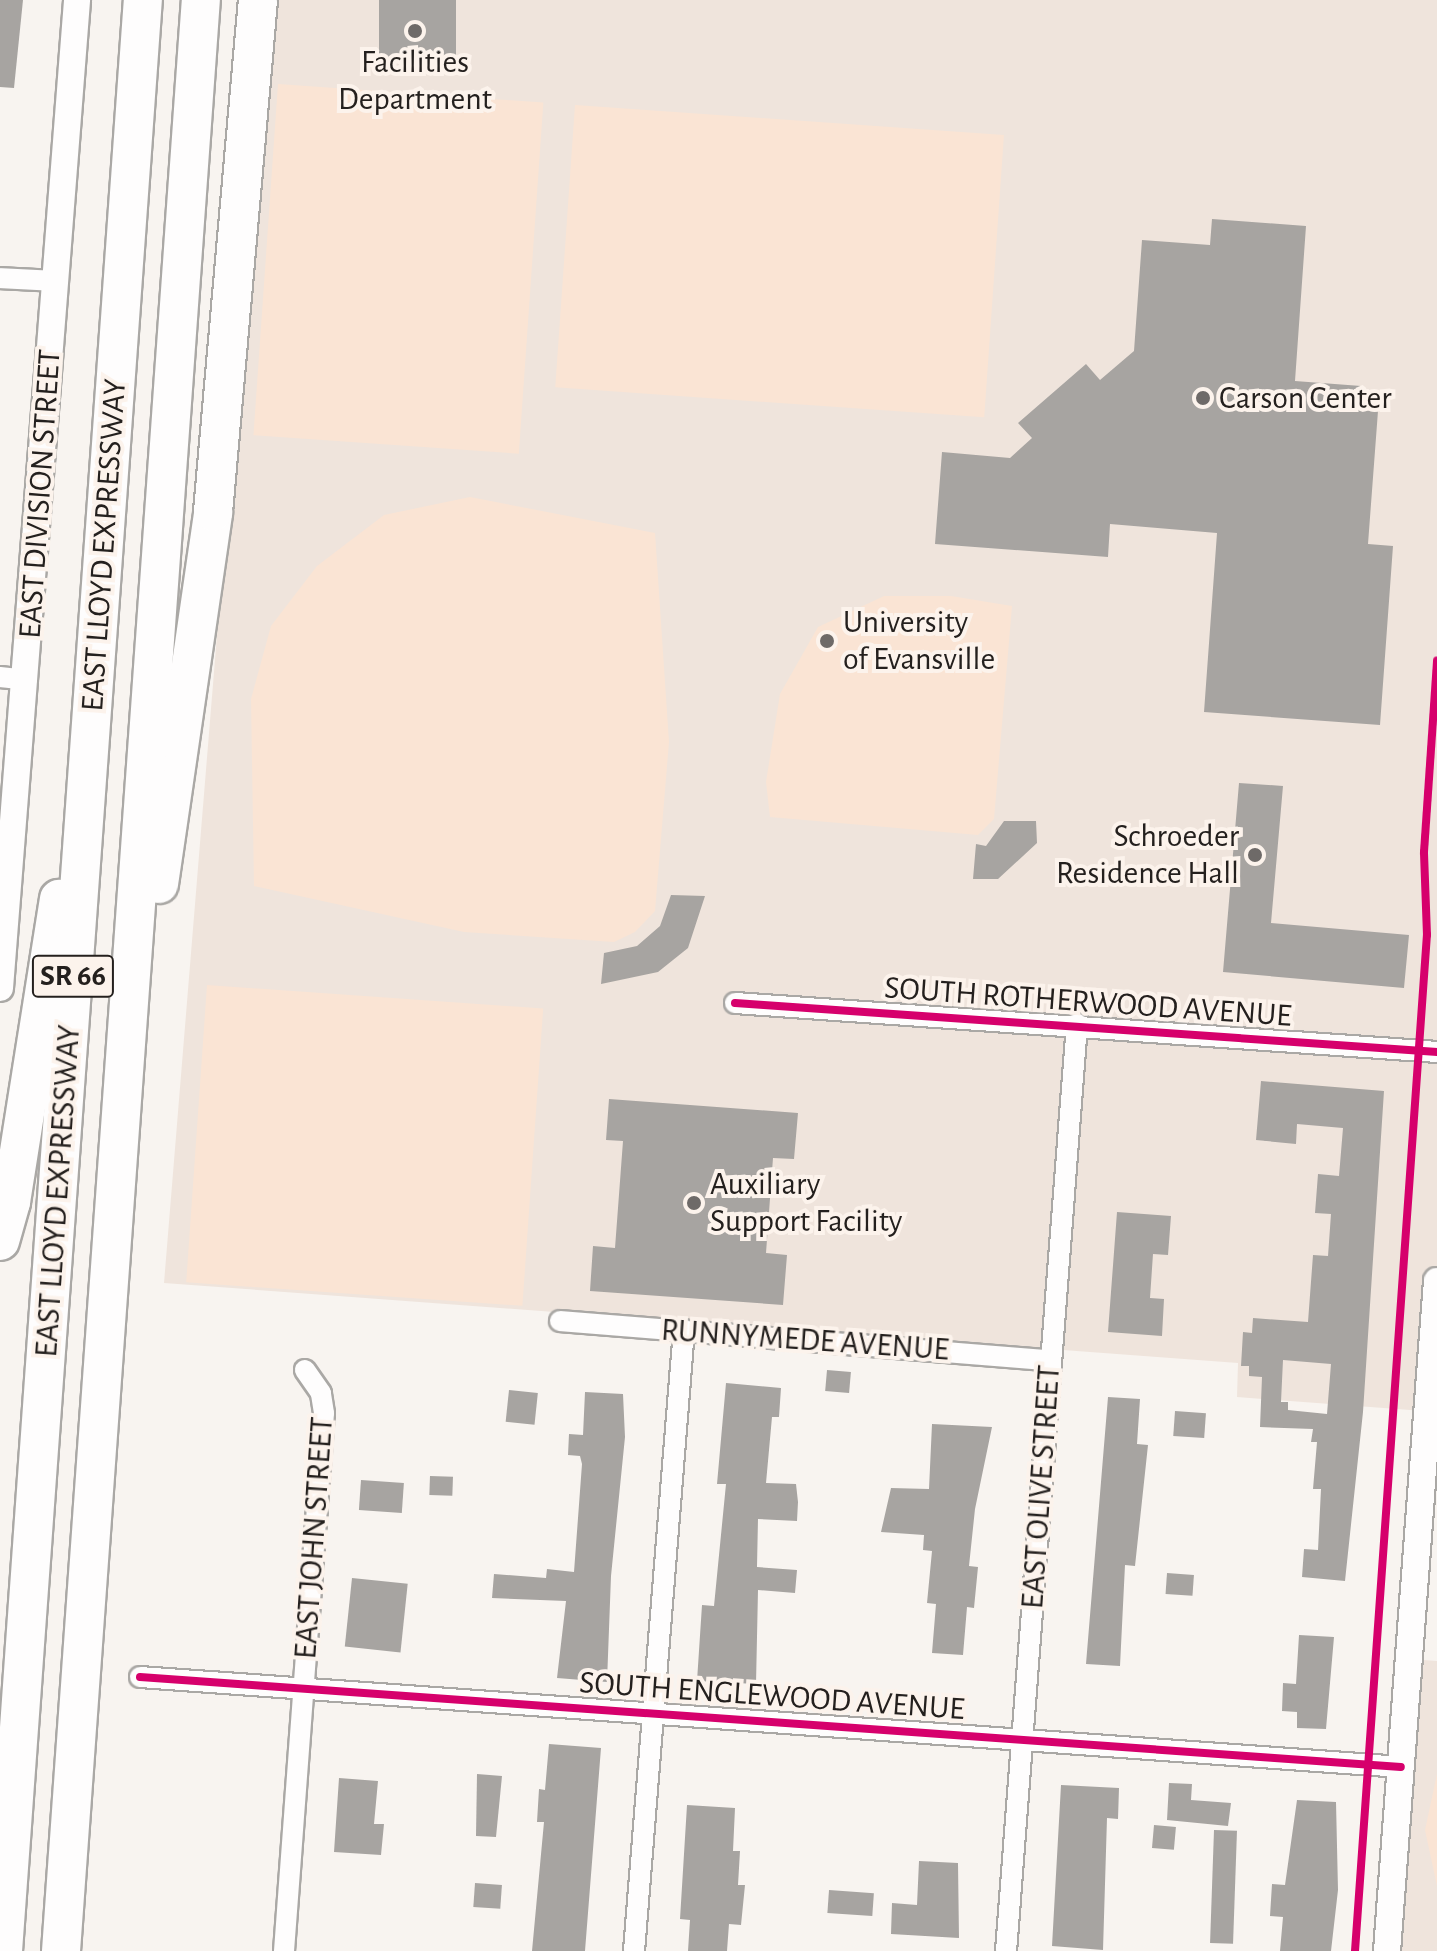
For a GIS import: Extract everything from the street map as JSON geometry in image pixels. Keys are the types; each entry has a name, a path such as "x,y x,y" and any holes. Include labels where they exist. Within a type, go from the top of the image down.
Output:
{"highway":[{"name":"EAST LLOYD EXPRESSWAY","path":"3,1951 143,0"},
{"name":"EAST LLOYD EXPRESSWAY","path":"61,1951 201,0"},
{"path":"122,1091 169,827 213,512 258,0"},
{"path":"0,1241 11,1202 47,958 89,759"}],"street":[{"name":"EAST DIVISION STREET","path":"0,988 1,941 27,680 77,0"},
{"path":"0,278 56,281"},
{"path":"0,677 27,680"},
{"name":"SOUTH ROTHERWOOD AVENUE","path":"735,1003 1077,1024 1437,1052"},
{"name":"EAST OLIVE STREET","path":"1006,1951 1077,1024"},
{"path":"1387,1951 1431,1446 1437,1281"},
{"name":"RUNNYMEDE AVENUE","path":"560,1321 1050,1360"},
{"path":"634,1951 684,1330"},
{"name":"EAST JOHN STREET","path":"284,1951 324,1413 321,1393 305,1370"},
{"name":"SOUTH ENGLEWOOD AVENUE","path":"140,1677 1022,1737 1401,1767"}],"shaded area":[{"name":"University of Evansville","path":"269,0 1437,0 1437,1412 1237,1397 1238,1363 164,1283"},
{"path":"278,84 543,103 519,454 253,435"},
{"path":"575,105 1004,135 984,417 555,387"},
{"path":"470,497 655,533 669,742 655,911 635,932 614,942 464,932 254,886 251,699 271,626 317,566 384,515"},
{"path":"884,596 951,596 1012,606 994,819 978,835 770,817 766,782 780,694 818,627"},
{"path":"207,985 543,1009 522,1306 186,1282"},
{"path":"1409,1659 1437,1661 1437,1951 1387,1951"},
{"path":"1437,1774 1437,1886 1425,1830"}],"building":[{"path":"0,0 23,0 14,88 0,87"},
{"name":"Facilities Department","path":"379,0 456,0 456,62 379,62"},
{"name":"Carson Center","path":"1212,219 1306,226 1295,381 1361,386 1359,410 1378,411 1368,544 1393,546 1380,725 1204,712 1217,533 1110,524 1108,557 935,544 942,452 1010,458 1032,438 1018,423 1086,364 1100,380 1134,351 1142,240 1210,245"},
{"name":"Schroeder Residence Hall","path":"1239,783 1283,786 1271,923 1409,935 1404,988 1223,972"},
{"path":"1004,821 1036,821 1037,843 998,879 973,879 976,844 986,846"},
{"path":"671,895 705,896 688,948 658,972 601,984 604,953 637,946 660,926"},
{"path":"1261,1081 1384,1091 1363,1412 1345,1581 1302,1577 1304,1549 1318,1550 1321,1489 1313,1489 1317,1442 1311,1442 1313,1429 1260,1427 1262,1377 1249,1376 1249,1366 1241,1366 1243,1332 1252,1333 1253,1318 1308,1322 1313,1255 1328,1256 1331,1214 1315,1213 1318,1174 1339,1176 1343,1128 1297,1124 1296,1144 1256,1140","holes":["1283,1360 1331,1364 1327,1414 1288,1410 1288,1402 1281,1402"]},
{"name":"Auxiliary Support Facility","path":"609,1099 798,1113 794,1159 773,1158 766,1253 787,1255 783,1305 590,1291 593,1246 615,1248 623,1141 606,1140"},
{"path":"1117,1212 1171,1216 1168,1255 1153,1254 1150,1298 1164,1299 1162,1336 1108,1332"},
{"path":"827,1370 851,1372 849,1393 825,1391"},
{"path":"726,1383 781,1388 779,1417 772,1417 766,1483 796,1484 798,1502 797,1521 758,1519 757,1567 797,1570 795,1593 758,1590 756,1684 697,1681 702,1605 714,1606 726,1484 717,1484"},
{"path":"509,1390 538,1393 534,1425 506,1422"},
{"path":"585,1392 623,1394 625,1437 611,1576 607,1682 557,1678 566,1601 492,1598 494,1574 546,1578 547,1569 574,1572 582,1464 580,1456 568,1455 569,1434 583,1435"},
{"path":"1108,1397 1140,1399 1137,1444 1148,1445 1135,1566 1125,1565 1120,1666 1086,1664"},
{"path":"1175,1411 1206,1413 1204,1438 1173,1436"},
{"path":"932,1424 992,1427 975,1509 969,1566 978,1567 974,1608 967,1607 963,1655 932,1653 936,1604 927,1603 932,1551 923,1550 924,1535 881,1532 891,1488 929,1489"},
{"path":"430,1476 453,1477 452,1496 429,1495"},
{"path":"361,1480 404,1483 402,1513 359,1510"},
{"path":"1167,1573 1194,1575 1192,1596 1166,1594"},
{"path":"352,1578 408,1584 400,1652 345,1647"},
{"path":"1299,1635 1334,1637 1326,1729 1297,1728 1297,1712 1282,1711 1283,1683 1296,1684"},
{"path":"549,1744 601,1748 585,1951 532,1951 544,1822 537,1822 539,1789 545,1790"},
{"path":"477,1774 502,1776 496,1837 476,1836"},
{"path":"339,1778 378,1781 374,1824 384,1824 381,1855 334,1852"},
{"path":"1169,1783 1192,1784 1191,1800 1231,1803 1228,1826 1167,1820"},
{"path":"1061,1785 1119,1788 1118,1819 1107,1818 1103,1950 1052,1946"},
{"path":"1297,1800 1336,1802 1338,1890 1331,1951 1280,1951 1283,1917 1270,1916 1272,1884 1285,1885"},
{"path":"687,1805 735,1808 733,1851 740,1851 738,1885 745,1885 741,1925 729,1924 727,1951 688,1951 690,1920 680,1919"},
{"path":"1154,1825 1176,1827 1174,1850 1152,1848"},
{"path":"1214,1830 1237,1831 1233,1944 1210,1943"},
{"path":"919,1861 958,1863 959,1938 891,1934 892,1903 917,1905"},
{"path":"475,1883 502,1885 500,1909 473,1907"},
{"path":"829,1890 874,1893 872,1916 827,1913"}],"cycle path":[{"path":"1355,1951 1427,935 1424,852 1437,660"},
{"path":"735,1003 1437,1052"},
{"path":"140,1677 1401,1767"}],"place":[{"name":"Facilities Department","path":"415,31"},
{"name":"Carson Center","path":"1203,398"},
{"name":"University of Evansville","path":"827,641"},
{"name":"Schroeder Residence Hall","path":"1255,855"},
{"name":"Auxiliary Support Facility","path":"694,1203"}]}
